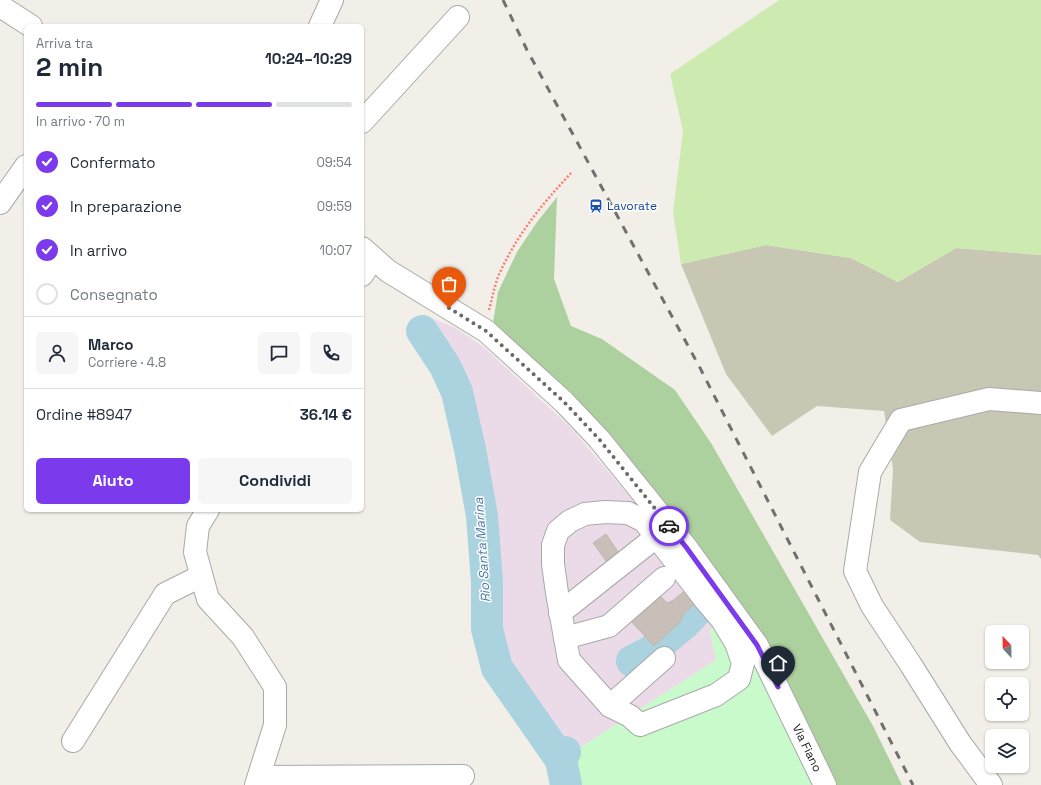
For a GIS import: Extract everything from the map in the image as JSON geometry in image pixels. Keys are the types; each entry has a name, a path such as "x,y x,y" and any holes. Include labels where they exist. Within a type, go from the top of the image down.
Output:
{"street":[{"path":"321,24 332,0"},
{"path":"0,6 28,24"},
{"path":"364,120 458,17"},
{"path":"0,203 24,169"},
{"name":"Via Fiano","path":"366,260 388,271 486,331 564,402 599,439 686,547 712,596 757,645 824,785"},
{"path":"991,785 960,743 872,606 855,571 870,472 901,420 988,399 1041,403"},
{"path":"207,512 198,526 195,552 208,599 243,637 275,687 275,725 257,781 462,776"},
{"path":"605,512 628,513 644,521 656,537 712,596 722,620 736,644 743,663 739,679 716,695 640,725 630,716 610,706 569,660 553,564 553,545 558,531 570,521 585,514 605,512"},
{"path":"560,613 656,537"},
{"path":"73,741 165,594 201,576"},
{"path":"565,638 609,626 664,578"},
{"path":"610,706 664,658"}],"path":[{"path":"486,331 489,312 498,279 508,256 525,226 552,193 572,172"}],"shaded area":[{"path":"766,245 851,258 898,282 956,248 1041,255 1041,559 1038,555 920,542 890,520 893,469 884,411 817,406 772,436 726,374 681,264"},
{"path":"424,315 456,328 486,349 570,427 635,503 680,559 717,626 710,630 716,660 561,760 503,667 493,633 485,517 459,392 449,365 425,330"}],"green space":[{"path":"779,0 1041,0 1041,255 956,248 898,282 851,258 766,245 681,264 673,212 683,131 670,74"},
{"path":"557,197 554,279 571,326 602,339 675,390 711,443 873,726 902,785 825,785 686,547 491,335 498,292 517,252 537,222"},
{"path":"734,612 825,785 566,785 561,760 716,660 710,630"}],"building":[{"path":"606,534 621,556 609,565 593,543"},
{"path":"655,590 667,603 686,590 697,602 683,614 681,621 654,646 626,616"}],"waterway":[{"name":"Rio Santa Marina","path":"422,331 445,366 457,392 470,449 482,516 487,582 487,629 497,668 561,760"},
{"name":"Rio Santa Marina","path":"632,661 650,652 684,624 697,610"},
{"name":"Rio Santa Marina","path":"565,752 561,760 566,785"}],"railway":[{"path":"503,0 527,50 699,366 913,785"}],"way so far":[{"path":"449,308 486,331 564,402 599,439 669,526"}],"place":[{"name":"Lavorate","path":"596,206"}],"route":[{"path":"669,526 757,645 778,687"}]}
